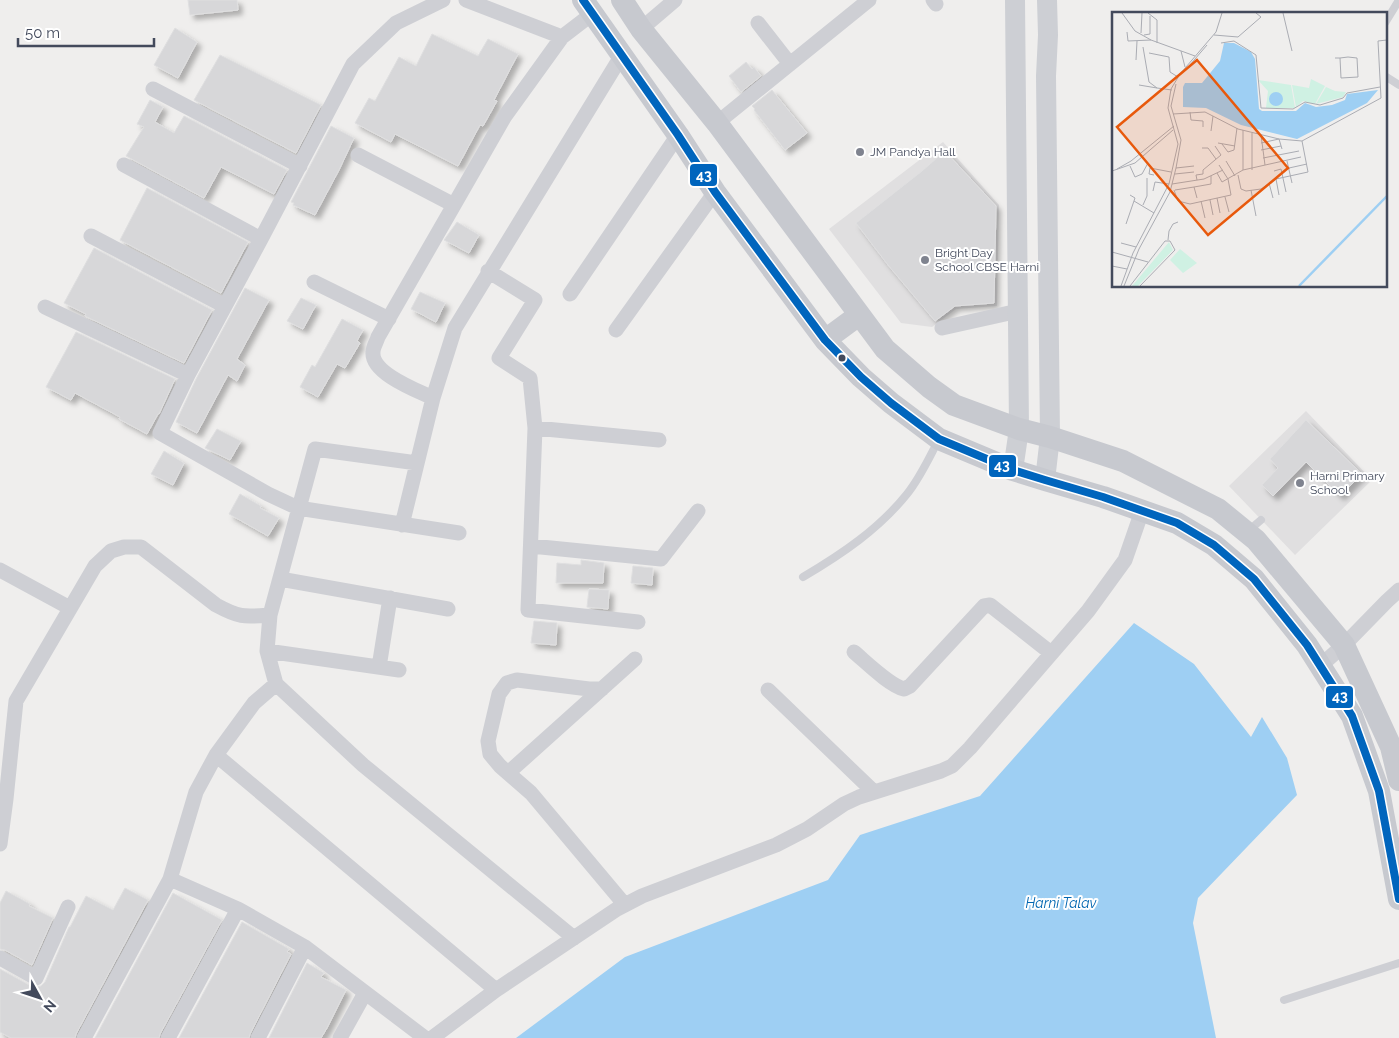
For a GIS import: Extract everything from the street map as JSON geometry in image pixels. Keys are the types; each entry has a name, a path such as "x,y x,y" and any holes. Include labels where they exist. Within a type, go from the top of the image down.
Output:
{"main road":[{"path":"622,0 640,29 717,124 885,349 929,387 954,405 1019,429 1123,461 1254,526 1256,540 1344,645 1390,747 1399,898"},
{"path":"587,7 716,192 825,340 861,377 939,438 1013,470 1103,497 1177,523 1214,545 1254,579 1307,645 1392,784"},
{"path":"825,340 859,315"}],"street":[{"path":"443,0 396,23 353,64 188,375 160,432 268,494 298,508 459,533"},
{"path":"466,0 562,37"},
{"path":"640,29 675,0"},
{"path":"717,124 869,0"},
{"path":"1013,470 1019,429 1015,0"},
{"path":"1045,480 1050,437 1046,76 1047,0"},
{"path":"433,398 386,374 377,365 373,352 378,337 505,116 562,37 587,7"},
{"path":"758,23 790,64"},
{"path":"402,525 433,398 455,328 488,271 622,55"},
{"path":"153,89 300,166"},
{"path":"570,294 678,135"},
{"path":"358,155 454,205"},
{"path":"124,164 261,239"},
{"path":"616,330 716,192"},
{"path":"92,236 225,306"},
{"path":"488,271 535,300 499,358 530,378 535,428 528,610 638,622"},
{"path":"314,282 389,320"},
{"path":"45,307 188,375"},
{"path":"942,328 1018,311"},
{"path":"535,428 659,440"},
{"path":"417,463 315,449 270,615 267,651 276,684 363,765 574,938"},
{"path":"531,546 627,562 661,559 698,511"},
{"path":"432,1038 496,990 625,905 642,896 776,846 807,829 844,804 952,766 970,748 1088,611 1125,560 1142,511"},
{"path":"0,844 3,797 16,701 95,566 110,552 124,547 141,548 216,605 242,617 270,615"},
{"path":"0,570 70,608"},
{"path":"280,580 448,609"},
{"path":"1320,666 1344,645 1399,590"},
{"path":"380,667 390,598"},
{"path":"854,652 891,682 904,689 910,686 984,606 990,605 1051,653"},
{"path":"267,651 399,670"},
{"path":"508,773 635,659"},
{"path":"602,689 517,680 507,683 499,694 488,741 490,754 508,773 532,793 625,905"},
{"path":"84,1038 170,879 196,792 216,755 254,703 276,684"},
{"path":"768,690 874,792"},
{"path":"216,755 496,990"},
{"path":"170,879 238,909 305,947 425,1038"},
{"path":"0,958 36,978 68,907"},
{"path":"168,1038 238,909"},
{"path":"258,1038 305,947"},
{"path":"340,1038 365,993"}],"lane":[{"path":"1386,22 1397,7 1399,0"},
{"path":"1386,77 1399,85"},
{"path":"803,577 836,557 877,526 908,493 939,438"},
{"path":"1284,1000 1399,963"}],"shaded area":[{"name":"Bright Day School CBSE Harni","path":"943,142 999,205 997,306 956,309 932,327 901,323 829,229"},
{"name":"Harni Primary School","path":"1306,411 1372,480 1295,555 1229,486"}],"water":[{"name":"Harni Talav","path":"1134,623 1194,664 1251,737 1262,717 1287,758 1297,795 1198,898 1193,923 1216,1038 516,1038 625,957 828,880 860,835 980,796"}],"building":[{"path":"188,0 237,0 238,10 190,15"},
{"path":"175,28 197,42 178,78 154,65"},
{"path":"432,34 478,56 488,39 518,54 494,100 497,101 483,126 480,125 458,166 395,134 391,142 355,123 369,98 375,101 399,57 416,66"},
{"path":"220,55 321,105 296,153 194,100"},
{"path":"746,62 752,69 754,67 761,76 741,92 729,76"},
{"path":"772,90 807,133 785,150 752,106"},
{"path":"150,100 163,107 155,122 174,133 184,116 287,170 274,194 221,167 204,198 126,156 144,127 137,124"},
{"path":"331,126 354,138 315,215 293,205 294,203 291,202"},
{"name":"Bright Day School CBSE Harni","path":"945,151 996,206 994,303 955,306 935,321 856,223"},
{"path":"147,188 248,242 221,293 120,240"},
{"path":"457,222 479,235 469,253 444,240"},
{"path":"94,248 212,310 184,363 85,316 86,314 64,303"},
{"path":"245,288 269,300 237,359 245,365 237,381 228,375 197,433 176,422 196,379"},
{"path":"420,292 445,303 436,322 411,309"},
{"path":"301,298 316,305 303,329 287,321"},
{"path":"342,319 363,330 357,341 360,343 345,368 337,364 318,397 300,387 312,365 315,367"},
{"path":"76,332 175,379 159,414 147,434 75,393 71,400 46,387"},
{"path":"1306,420 1362,474 1340,496 1306,462 1273,496 1262,485 1278,468 1270,459"},
{"path":"217,429 241,441 230,460 205,448"},
{"path":"164,451 184,463 173,485 151,474"},
{"path":"240,494 279,518 268,536 229,514"},
{"path":"581,560 604,563 603,583 556,583 557,563 581,565"},
{"path":"633,566 653,568 652,585 631,583"},
{"path":"589,589 609,590 608,609 587,607"},
{"path":"534,621 557,623 556,645 531,643"},
{"path":"125,888 148,900 75,1038 11,1038 0,1032 0,969 31,986 41,986 45,982 69,927 86,896 113,910"},
{"path":"6,891 30,904 29,906 53,918 32,965 0,949 0,903"},
{"path":"173,893 222,920 159,1038 95,1038"},
{"path":"242,922 289,949 287,952 291,954 249,1038 179,1038"},
{"path":"307,963 324,973 321,977 346,990 327,1028 321,1038 269,1038"}],"transit line":[{"name":"43","path":"583,0 678,135 715,192 825,340 861,377 891,403 939,439 1013,470 1103,497 1177,523 1214,545 1254,579 1307,645 1352,716 1379,791 1399,899"}],"place":[{"name":"JM Pandya Hall","path":"860,152"},
{"name":"Bright Day School CBSE Harni","path":"925,260"},
{"name":"Harni Primary School","path":"1300,483"}]}
